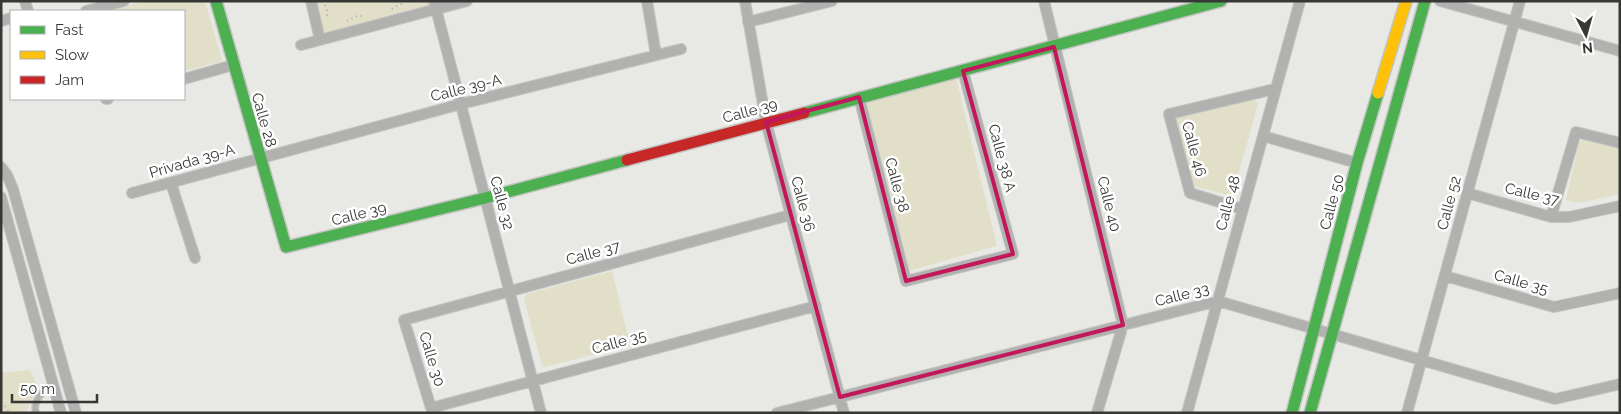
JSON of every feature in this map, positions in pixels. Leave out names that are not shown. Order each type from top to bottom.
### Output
[{"type":"street","points":[[90,10],[124,1]]},
{"type":"street","name":"Calle 28","points":[[216,1],[286,247]]},
{"type":"street","points":[[311,1],[320,40]]},
{"type":"street","points":[[301,45],[435,5],[467,1]]},
{"type":"street","points":[[647,1],[656,55]]},
{"type":"street","name":"Calle 36","points":[[745,1],[766,122],[844,413]]},
{"type":"street","points":[[748,22],[832,1]]},
{"type":"street","name":"Calle 40","points":[[1044,1],[1123,325]]},
{"type":"street","name":"Calle 39","points":[[286,247],[485,198],[1222,1]]},
{"type":"street","name":"Calle 48","points":[[1187,413],[1300,1]]},
{"type":"street","name":"Calle 50","points":[[1292,413],[1357,163],[1406,1]]},
{"type":"street","points":[[1310,413],[1425,1]]},
{"type":"street","points":[[1440,1],[1620,50]]},
{"type":"street","name":"Calle 52","points":[[1407,413],[1520,1]]},
{"type":"street","name":"Calle 32","points":[[435,5],[541,413]]},
{"type":"street","name":"Calle 39-A","points":[[260,158],[461,104],[681,49]]},
{"type":"street","points":[[185,79],[233,66]]},
{"type":"street","name":"Calle 38 A","points":[[906,281],[1013,254],[963,71]]},
{"type":"street","name":"Calle 46","points":[[1242,209],[1190,193],[1169,114],[1275,89]]},
{"type":"street","name":"Calle 38","points":[[858,97],[906,281]]},
{"type":"street","points":[[1551,216],[1576,132],[1620,143]]},
{"type":"street","points":[[1263,136],[1357,163]]},
{"type":"street","name":"Privada 39-A","points":[[132,193],[260,158]]},
{"type":"street","points":[[1,167],[7,174],[13,189],[76,413]]},
{"type":"street","points":[[171,183],[195,258]]},
{"type":"street","name":"Calle 37","points":[[1467,193],[1551,216],[1569,217],[1620,206]]},
{"type":"street","points":[[1,197],[61,413]]},
{"type":"street","name":"Calle 37","points":[[404,320],[790,215]]},
{"type":"street","name":"Calle 35","points":[[1444,276],[1554,307],[1620,293]]},
{"type":"street","name":"Calle 33","points":[[777,413],[1218,301],[1555,399],[1620,384]]},
{"type":"street","name":"Calle 35","points":[[431,408],[816,306]]},
{"type":"street","name":"Calle 30","points":[[404,320],[431,408]]},
{"type":"street","points":[[1097,413],[1123,325]]},
{"type":"lane","points":[[36,413],[34,407],[36,400],[53,383]]},
{"type":"path","points":[[322,1],[326,5],[327,14],[324,23]]},
{"type":"path","points":[[387,12],[400,4]]},
{"type":"path","points":[[340,24],[357,16],[365,16]]},
{"type":"path","points":[[1,403],[9,413]]},
{"type":"highlighted area","points":[[1054,47],[1123,325],[840,397],[766,122],[859,97],[906,281],[1013,254],[963,71]]},
{"type":"shaded area","points":[[144,1],[205,1],[222,61],[185,71],[185,10],[113,10]]},
{"type":"shaded area","points":[[315,1],[428,1],[429,7],[323,35]]},
{"type":"shaded area","points":[[956,78],[997,246],[908,271],[865,103]]},
{"type":"shaded area","points":[[1252,98],[1258,104],[1232,196],[1194,186],[1175,117]]},
{"type":"shaded area","points":[[1587,137],[1620,146],[1620,194],[1578,203],[1566,200],[1579,143]]},
{"type":"shaded area","points":[[612,271],[630,345],[545,367],[542,365],[524,299],[527,294]]},
{"type":"shaded area","points":[[30,370],[38,388],[26,413],[1,413],[1,373]]},
{"type":"traffic: fast","points":[[216,1],[286,247],[485,198],[627,160]]},
{"type":"traffic: fast","points":[[804,113],[1221,1]]},
{"type":"traffic: fast","points":[[1310,413],[1425,1]]},
{"type":"traffic: fast","points":[[1292,413],[1357,163],[1378,93]]},
{"type":"traffic: slow","points":[[1378,93],[1406,1]]},
{"type":"traffic: jam","points":[[627,160],[804,113]]}]
